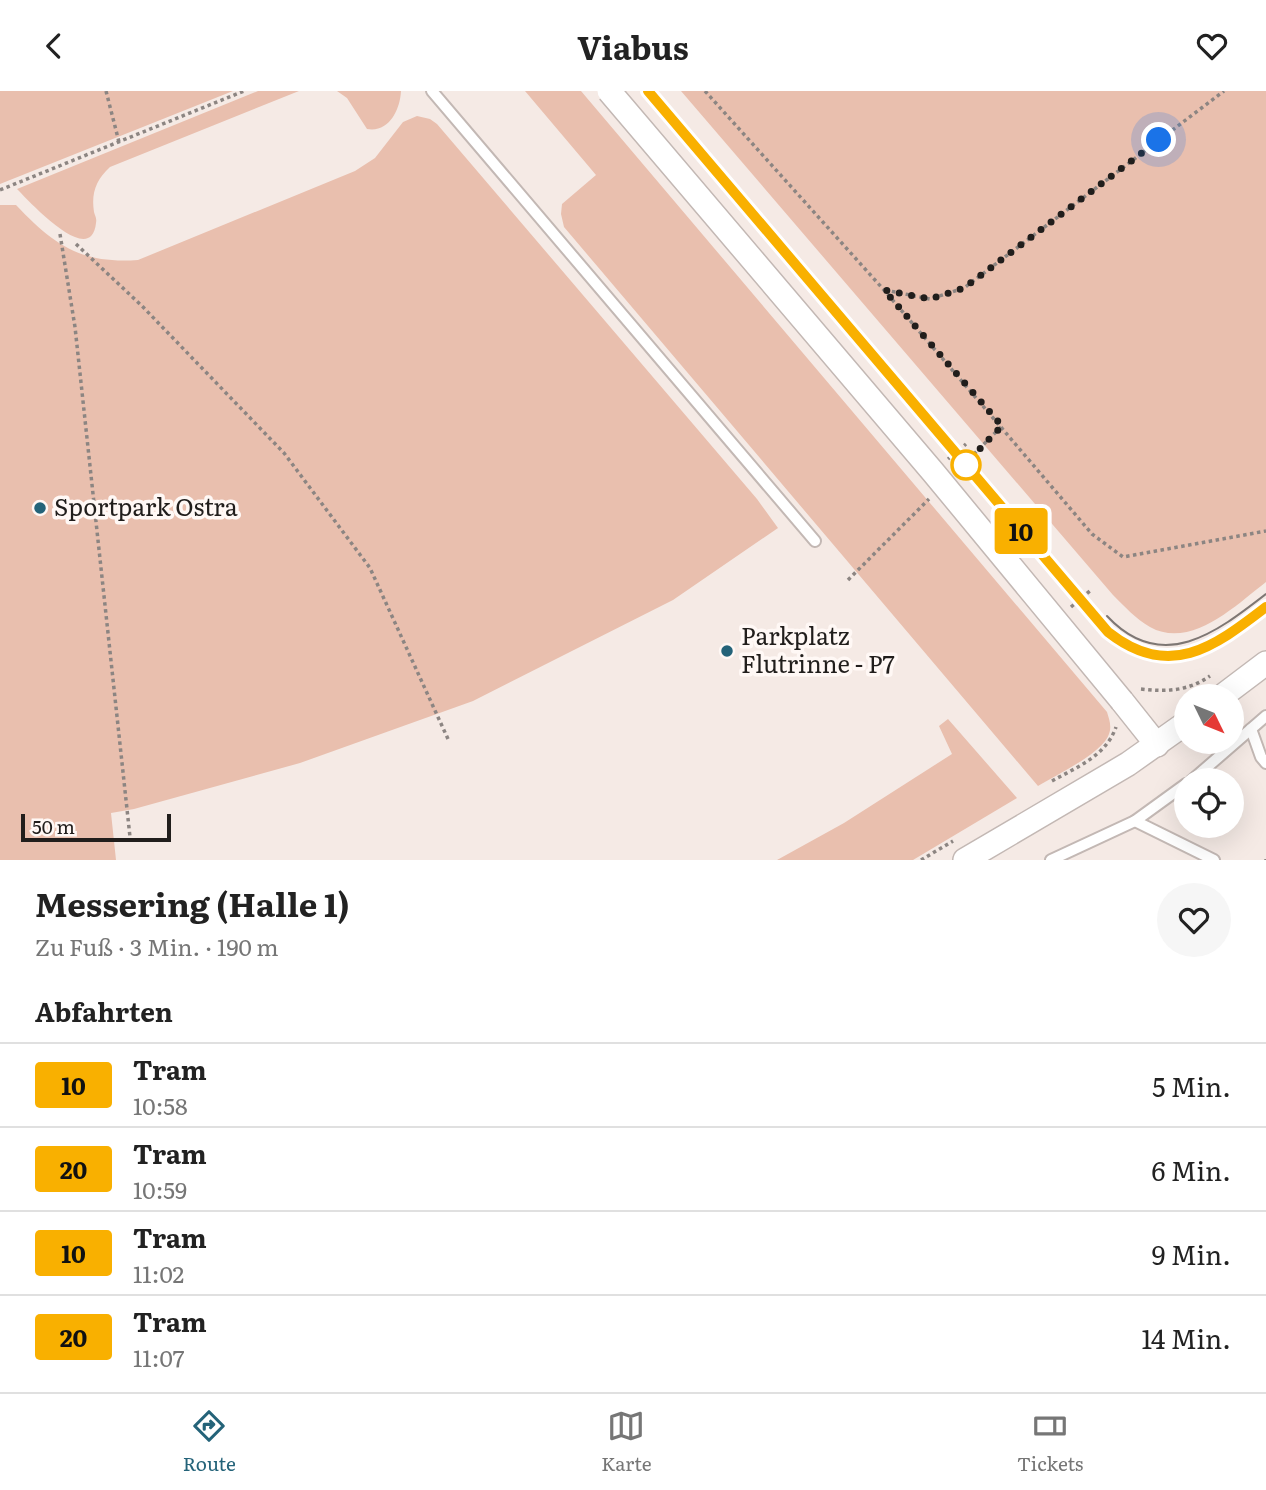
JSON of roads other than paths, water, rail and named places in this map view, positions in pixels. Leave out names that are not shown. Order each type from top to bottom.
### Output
[{"type":"street","points":[[610,91],[1056,619],[1130,695],[1157,745]]},
{"type":"street","points":[[1238,684],[1266,663]]},
{"type":"street","points":[[965,860],[1157,745],[1174,732]]},
{"type":"lane","points":[[432,91],[815,541]]},
{"type":"lane","points":[[1206,768],[1266,716]]},
{"type":"lane","points":[[1251,729],[1261,757],[1266,763]]},
{"type":"lane","points":[[1051,860],[1135,821],[1174,793]]},
{"type":"lane","points":[[1135,821],[1214,860]]},
{"type":"tram line","points":[[648,91],[1108,632],[1130,646],[1151,654],[1171,656],[1190,653],[1228,635],[1266,607]]},
{"type":"tram line","name":"10","points":[[648,91],[1108,632],[1125,645],[1145,653],[1182,655],[1208,648],[1266,607]]},
{"type":"tram line","points":[[1107,616],[1128,634],[1148,643],[1169,645],[1209,633],[1266,594]]},
{"type":"place","name":"Sportpark Ostra","points":[[40,508]]},
{"type":"place","name":"Parkplatz Flutrinne - P7","points":[[727,651]]}]
